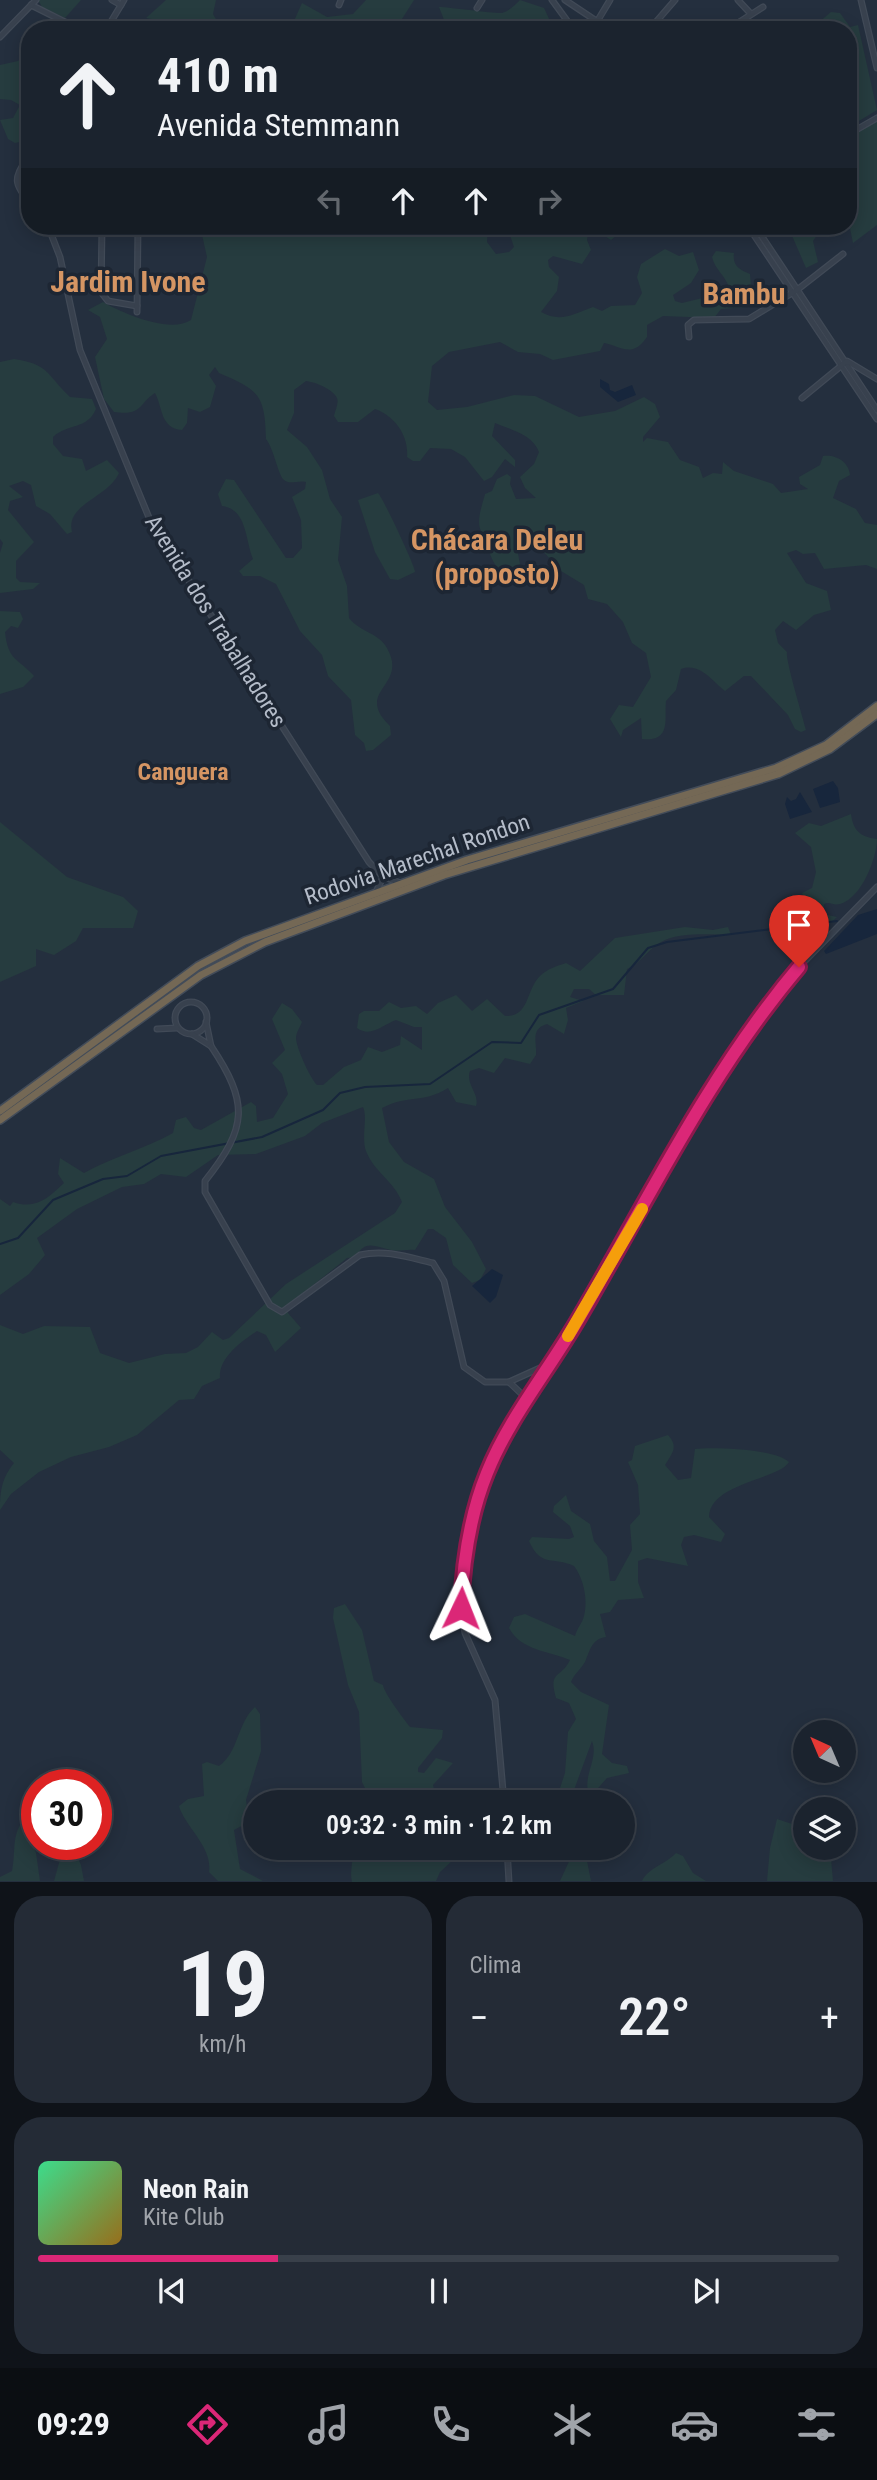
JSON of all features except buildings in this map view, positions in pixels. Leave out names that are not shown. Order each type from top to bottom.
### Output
[{"type":"highway","name":"Rodovia Marechal Rondon","points":[[0,1111],[198,966],[269,930],[479,856],[776,768],[826,745],[877,706]]},
{"type":"highway","name":"Rodovia Marechal Rondon","points":[[0,1120],[175,992],[254,947],[444,875],[778,774],[830,750],[877,714]]},
{"type":"street","points":[[0,37],[36,0]]},
{"type":"street","points":[[111,21],[123,2],[112,0]]},
{"type":"street","points":[[477,8],[482,0]]},
{"type":"street","points":[[553,0],[566,1],[597,21],[610,0]]},
{"type":"street","points":[[553,0],[568,21]]},
{"type":"street","points":[[657,21],[675,0]]},
{"type":"street","points":[[738,0],[751,14]]},
{"type":"street","points":[[861,0],[877,68]]},
{"type":"street","points":[[31,5],[63,21]]},
{"type":"street","points":[[740,21],[763,7]]},
{"type":"street","points":[[857,129],[877,118]]},
{"type":"street","points":[[21,167],[15,177],[15,183],[21,191]]},
{"type":"street","name":"Avenida dos Trabalhadores","points":[[51,235],[60,257],[80,351],[150,520],[369,862],[383,877]]},
{"type":"street","points":[[102,235],[101,292],[108,301],[137,309],[138,235]]},
{"type":"street","points":[[755,235],[877,410]]},
{"type":"street","points":[[760,235],[771,255]]},
{"type":"street","points":[[689,337],[688,325],[694,320],[749,320],[795,291],[843,254]]},
{"type":"street","points":[[843,363],[877,379]]},
{"type":"street","points":[[802,398],[843,363]]},
{"type":"street","points":[[843,363],[877,419]]},
{"type":"street","points":[[375,893],[383,877],[402,883]]},
{"type":"street","points":[[503,1790],[495,1700],[465,1633],[462,1617],[463,1578],[470,1530],[486,1475],[673,1152],[760,1016],[799,967],[877,887]]},
{"type":"street","points":[[178,1028],[175,1014],[187,1003],[202,1007],[211,1046],[238,1093],[239,1120],[230,1144],[205,1181],[205,1192],[275,1311],[282,1312],[360,1255],[375,1251],[394,1253],[433,1263],[444,1281],[464,1367],[485,1382],[509,1382],[552,1363]]},
{"type":"street","points":[[191,1034],[200,1031],[206,1022]]},
{"type":"street","points":[[157,1029],[178,1028],[211,1046]]},
{"type":"street","points":[[509,1382],[528,1400]]},
{"type":"street","points":[[508,1860],[509,1881]]},
{"type":"green space","points":[[38,0],[81,0],[65,18],[42,7]]},
{"type":"green space","points":[[166,0],[216,0],[213,14],[217,21],[162,21],[146,18]]},
{"type":"green space","points":[[366,0],[414,0],[401,21],[294,21],[302,3],[327,17],[353,14]]},
{"type":"green space","points":[[520,0],[544,8],[550,21],[444,21],[439,7],[502,13]]},
{"type":"green space","points":[[831,12],[840,13],[846,21],[820,21]]},
{"type":"green space","points":[[858,25],[877,110],[857,122]]},
{"type":"green space","points":[[21,58],[21,141],[15,143],[8,139],[0,120],[13,118],[20,105],[11,100],[0,99],[0,65]]},
{"type":"green space","points":[[877,121],[877,225],[853,243],[851,235],[857,235],[857,132]]},
{"type":"green space","points":[[202,235],[487,235],[487,242],[496,254],[509,252],[514,247],[510,235],[588,235],[591,250],[582,264],[553,256],[548,260],[549,267],[559,277],[557,291],[541,312],[561,317],[593,307],[602,311],[611,306],[635,305],[642,293],[637,277],[641,264],[665,249],[679,256],[693,252],[699,270],[691,283],[673,295],[675,301],[682,303],[723,293],[729,288],[712,257],[716,251],[734,253],[736,264],[750,274],[751,286],[758,295],[748,307],[721,309],[714,318],[663,316],[647,325],[647,337],[642,344],[631,349],[604,343],[600,351],[553,360],[540,354],[518,352],[500,342],[449,352],[432,366],[428,402],[437,410],[467,407],[514,395],[535,396],[579,417],[615,411],[644,397],[655,404],[660,417],[643,437],[643,442],[647,438],[668,442],[680,460],[699,467],[703,478],[713,473],[722,474],[723,462],[734,471],[773,484],[781,493],[808,489],[800,484],[799,477],[820,465],[823,456],[833,456],[841,460],[850,475],[839,481],[833,498],[856,509],[865,523],[877,525],[877,569],[866,565],[824,569],[815,553],[803,554],[796,550],[787,553],[806,583],[827,591],[831,610],[814,615],[796,630],[783,621],[775,630],[778,643],[787,652],[806,730],[801,732],[795,729],[788,715],[751,676],[744,676],[725,691],[700,670],[688,668],[681,669],[676,690],[666,701],[662,733],[652,739],[642,739],[641,718],[623,730],[621,737],[610,719],[619,705],[633,707],[651,677],[646,653],[632,643],[623,622],[607,604],[588,599],[584,585],[561,571],[541,549],[528,541],[521,544],[518,554],[522,574],[519,578],[501,571],[491,557],[480,528],[485,494],[492,491],[497,479],[507,474],[511,477],[510,484],[516,499],[536,498],[525,488],[520,477],[534,464],[539,452],[536,446],[520,433],[495,423],[492,436],[515,460],[515,467],[505,459],[492,477],[484,481],[465,457],[451,449],[430,448],[420,461],[413,461],[407,457],[403,434],[389,416],[375,409],[358,422],[338,422],[334,416],[338,402],[335,395],[306,381],[294,390],[294,413],[287,430],[307,447],[322,470],[330,499],[342,517],[338,560],[347,586],[349,618],[384,643],[392,661],[392,672],[377,704],[380,714],[390,726],[391,735],[373,750],[366,751],[364,743],[355,735],[351,700],[328,676],[322,655],[300,631],[276,584],[260,576],[243,576],[239,571],[253,559],[241,519],[230,508],[222,506],[218,494],[226,479],[234,480],[286,558],[293,558],[302,548],[301,520],[292,497],[305,489],[306,482],[289,482],[282,477],[266,439],[264,413],[257,396],[243,384],[219,373],[215,367],[209,375],[216,386],[210,407],[200,412],[188,408],[187,423],[182,430],[166,421],[155,393],[135,411],[123,413],[114,412],[104,399],[95,357],[107,339],[100,317],[88,310],[103,302],[134,316],[159,323],[182,324],[191,320],[207,257]]},
{"type":"green space","points":[[603,235],[617,235],[611,240]]},
{"type":"green space","points":[[792,235],[817,235],[813,241],[818,262],[806,268]]},
{"type":"green space","points":[[14,359],[41,367],[70,397],[92,399],[96,409],[92,416],[53,437],[53,444],[63,456],[82,459],[86,471],[107,460],[119,473],[114,482],[75,514],[72,532],[67,534],[50,514],[36,506],[31,485],[23,481],[9,486],[23,497],[10,501],[8,510],[34,542],[16,561],[16,578],[20,582],[40,583],[33,589],[0,593],[0,553],[3,543],[0,539],[0,362]]},
{"type":"green space","points":[[378,493],[415,572],[398,580],[390,579],[375,552],[358,500]]},
{"type":"green space","points":[[0,611],[20,612],[23,619],[18,628],[11,626],[5,632],[6,641],[11,654],[34,676],[23,687],[0,694]]},
{"type":"green space","points":[[851,814],[858,832],[877,839],[867,876],[848,900],[838,904],[824,904],[823,914],[837,917],[827,926],[817,921],[793,918],[788,922],[784,911],[786,907],[806,905],[802,893],[812,888],[816,872],[811,847],[795,833],[809,823],[821,826]]},
{"type":"green space","points":[[0,822],[67,877],[123,897],[138,911],[133,928],[83,928],[76,941],[54,955],[36,949],[36,966],[0,982]]},
{"type":"green space","points":[[685,927],[713,930],[728,927],[731,935],[685,935],[661,942],[627,969],[624,995],[596,995],[589,989],[574,989],[570,997],[583,1001],[566,1008],[568,1020],[564,1034],[547,1024],[538,1029],[535,1036],[536,1055],[530,1064],[505,1058],[494,1073],[479,1068],[470,1071],[469,1080],[476,1097],[476,1106],[456,1102],[448,1088],[431,1096],[400,1101],[382,1108],[389,1142],[404,1162],[434,1179],[445,1207],[472,1242],[486,1269],[480,1280],[472,1283],[453,1265],[446,1238],[433,1229],[428,1229],[415,1250],[394,1251],[367,1246],[359,1251],[356,1257],[347,1258],[287,1306],[288,1313],[301,1328],[275,1352],[266,1335],[257,1331],[226,1358],[220,1378],[202,1386],[194,1399],[179,1400],[137,1435],[109,1447],[71,1457],[39,1472],[11,1494],[0,1510],[2,1485],[14,1463],[0,1450],[0,1325],[23,1334],[44,1326],[90,1327],[100,1353],[129,1363],[165,1354],[186,1353],[198,1347],[212,1332],[223,1340],[229,1338],[286,1284],[395,1213],[402,1202],[366,1151],[363,1107],[322,1123],[305,1136],[256,1154],[218,1155],[186,1177],[161,1174],[144,1184],[122,1187],[77,1209],[37,1238],[45,1255],[29,1274],[0,1295],[0,1199],[10,1206],[13,1202],[28,1205],[41,1201],[64,1183],[58,1174],[60,1158],[84,1173],[173,1133],[176,1120],[186,1117],[194,1128],[201,1130],[251,1102],[256,1106],[257,1122],[273,1118],[288,1094],[282,1074],[272,1063],[285,1050],[272,1019],[282,1003],[292,1009],[302,1022],[296,1036],[298,1048],[314,1081],[317,1085],[323,1085],[344,1067],[361,1060],[368,1047],[382,1052],[400,1045],[401,1036],[422,1050],[422,1027],[396,1020],[376,1030],[362,1031],[357,1028],[359,1014],[364,1011],[379,1011],[389,1002],[401,1008],[416,1006],[427,1014],[438,1003],[456,995],[472,1011],[487,999],[505,1016],[513,1015],[523,1008],[535,982],[549,970],[566,963],[580,971],[615,938]]},
{"type":"green space","points":[[668,1435],[674,1447],[665,1465],[678,1480],[691,1478],[695,1449],[759,1452],[772,1454],[789,1462],[772,1473],[732,1489],[712,1506],[709,1517],[725,1534],[721,1542],[694,1535],[684,1537],[681,1545],[688,1566],[647,1558],[638,1561],[638,1582],[644,1598],[618,1600],[610,1612],[600,1614],[606,1637],[594,1643],[571,1682],[581,1692],[609,1705],[602,1754],[612,1763],[627,1766],[629,1773],[607,1778],[596,1790],[588,1790],[587,1781],[594,1754],[592,1741],[574,1790],[559,1790],[565,1773],[568,1732],[576,1719],[569,1703],[556,1698],[554,1683],[570,1660],[528,1646],[514,1636],[509,1628],[514,1617],[525,1614],[575,1636],[584,1616],[583,1583],[574,1566],[543,1558],[529,1541],[532,1537],[574,1537],[570,1526],[553,1512],[554,1506],[566,1495],[571,1511],[590,1524],[594,1541],[607,1557],[610,1581],[615,1581],[632,1550],[630,1525],[640,1514],[638,1485],[628,1462],[632,1460],[635,1446]]},
{"type":"green space","points":[[345,1604],[362,1630],[374,1681],[383,1685],[410,1727],[443,1730],[442,1738],[418,1768],[418,1772],[424,1773],[436,1758],[453,1763],[433,1785],[434,1790],[366,1790],[362,1782],[359,1712],[348,1685],[333,1618],[334,1608]]},
{"type":"green space","points":[[255,1707],[260,1714],[261,1751],[249,1790],[243,1790],[243,1825],[234,1830],[240,1869],[263,1881],[218,1881],[209,1872],[207,1854],[179,1806],[188,1799],[204,1796],[202,1764],[207,1762],[219,1766],[226,1760]]},
{"type":"green space","points":[[777,1819],[793,1824],[793,1860],[831,1860],[833,1881],[767,1881],[770,1848]]},
{"type":"green space","points":[[20,1825],[21,1860],[37,1860],[40,1881],[0,1881],[0,1877],[12,1871]]},
{"type":"green space","points":[[676,1853],[683,1856],[693,1873],[706,1881],[642,1881],[648,1873]]},
{"type":"green space","points":[[60,1860],[79,1860],[84,1881],[54,1881]]},
{"type":"green space","points":[[352,1860],[453,1860],[440,1872],[436,1881],[352,1882]]},
{"type":"green space","points":[[570,1860],[587,1860],[591,1881],[560,1881]]},
{"type":"water","points":[[600,379],[609,384],[610,390],[615,392],[632,385],[636,395],[618,402],[600,387]]},
{"type":"water","points":[[833,781],[838,788],[840,802],[820,808],[813,789]]},
{"type":"water","points":[[800,792],[812,812],[790,819],[785,804],[787,797],[791,801],[796,799]]},
{"type":"water","points":[[877,909],[877,934],[826,954],[824,951],[858,915]]},
{"type":"water","points":[[492,1269],[503,1275],[496,1297],[490,1303],[472,1286]]},
{"type":"waterway","points":[[0,1244],[18,1238],[53,1200],[103,1179],[127,1176],[161,1156],[262,1137],[323,1110],[340,1093],[365,1087],[430,1084],[492,1042],[521,1043],[539,1015],[613,989],[648,948],[667,942],[837,921]]},
{"type":"slow traffic","points":[[568,1336],[642,1209]]},
{"type":"district","name":"Jardim Ivone","points":[[128,282]]},
{"type":"district","name":"Bambu","points":[[744,294]]},
{"type":"district","name":"Chácara Deleu (proposto)","points":[[497,557]]},
{"type":"district","name":"Canguera","points":[[183,772]]},
{"type":"route","points":[[461,1608],[464,1555],[492,1461],[513,1422],[575,1324],[673,1152],[760,1016],[799,967]]}]
